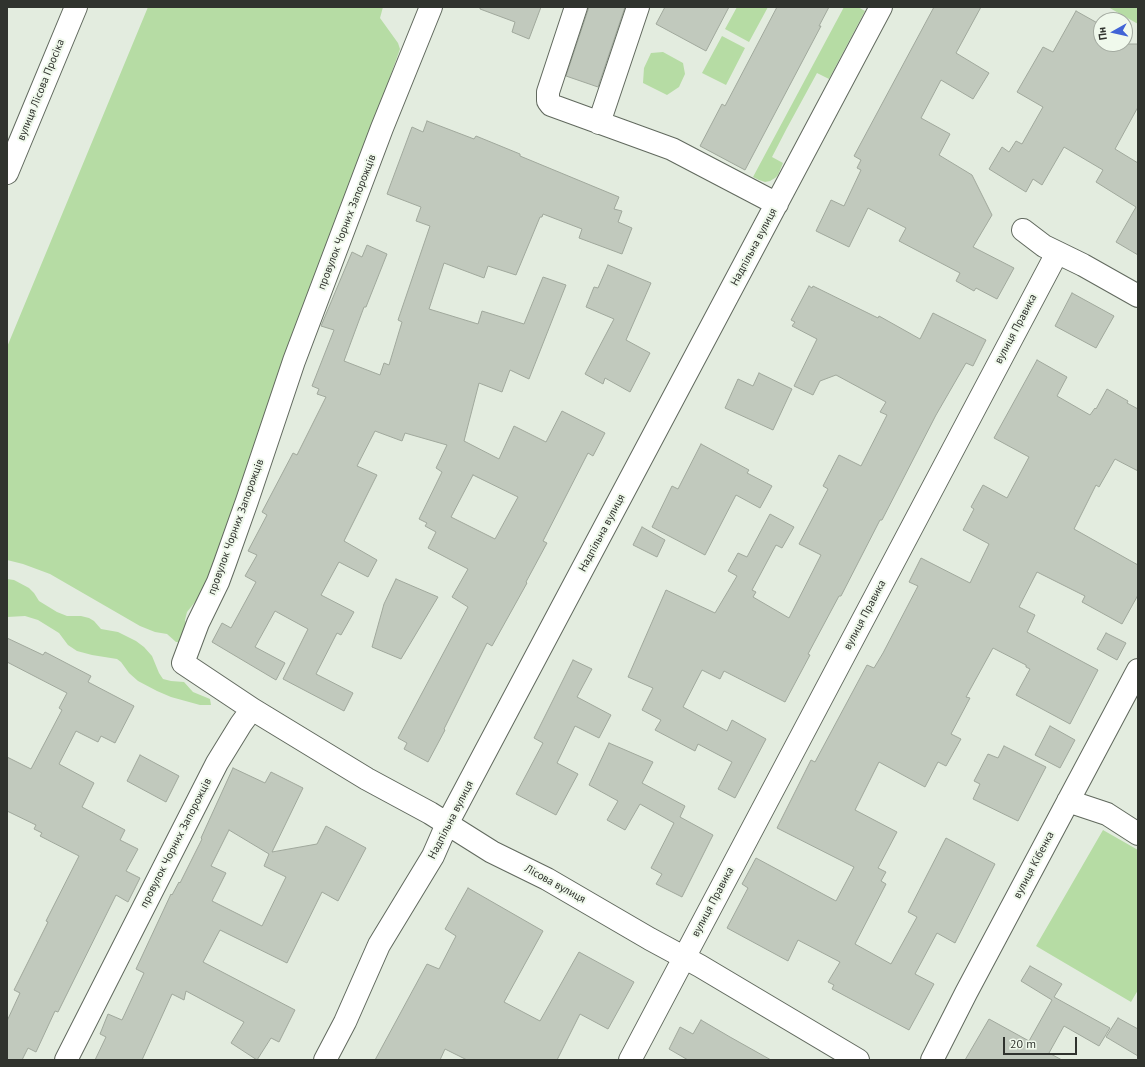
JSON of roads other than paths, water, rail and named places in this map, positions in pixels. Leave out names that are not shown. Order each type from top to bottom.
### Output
[{"type":"street","name":"вулиця Лісова Просіка","points":[[7,173],[76,7]]},
{"type":"street","name":"провулок Чорних Запорожців","points":[[66,1060],[217,764],[241,724],[252,709],[182,663],[198,622],[216,586],[225,563],[294,361],[382,128],[431,7]]},
{"type":"street","points":[[576,7],[548,92],[548,102],[551,105],[555,108],[672,149],[777,204]]},
{"type":"street","points":[[599,123],[638,7]]},
{"type":"street","name":"Надпільна вулиця","points":[[325,1060],[345,1022],[379,945],[433,856],[447,824],[881,7]]},
{"type":"street","points":[[1023,230],[1035,241],[1083,265],[1138,296]]},
{"type":"street","name":"вулиця Правика","points":[[630,1060],[1057,252]]},
{"type":"street","name":"вулиця Кібенка","points":[[932,1060],[966,993],[1138,670]]},
{"type":"street","name":"Лісова вулиця","points":[[252,709],[367,779],[422,808],[492,852],[547,879],[858,1060]]},
{"type":"street","points":[[1068,802],[1107,814],[1136,829]]}]
